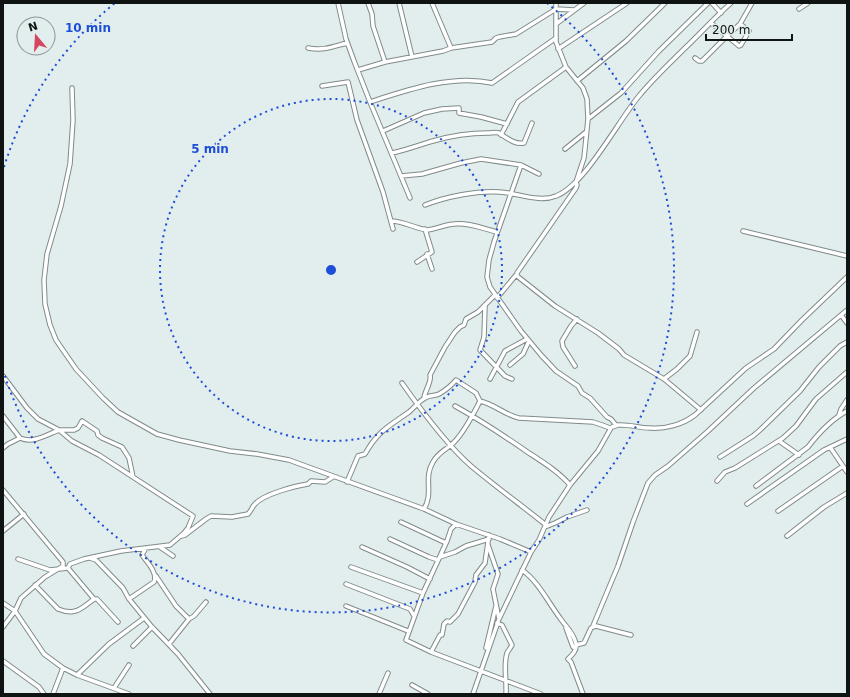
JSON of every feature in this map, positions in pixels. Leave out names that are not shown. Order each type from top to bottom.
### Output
[{"type":"street","points":[[338,3],[347,43],[410,198]]},
{"type":"street","points":[[368,3],[372,14],[373,26],[385,62]]},
{"type":"street","points":[[399,3],[412,57]]},
{"type":"street","points":[[432,3],[451,48]]},
{"type":"street","points":[[424,398],[425,391],[431,378],[430,375],[445,347],[458,329],[464,326],[466,319],[478,312],[516,275],[576,188],[576,182],[584,158],[588,119],[587,99],[582,88],[566,67],[558,49],[556,38],[556,3]]},
{"type":"street","points":[[556,24],[584,3]]},
{"type":"street","points":[[558,49],[627,3]]},
{"type":"street","points":[[577,81],[626,41],[665,3]]},
{"type":"street","points":[[588,119],[621,93],[659,51],[708,3]]},
{"type":"street","points":[[712,3],[721,13]]},
{"type":"street","points":[[425,205],[436,200],[497,191],[511,192],[543,199],[561,194],[576,182],[638,97],[731,3]]},
{"type":"street","points":[[695,58],[702,61],[740,24],[752,3]]},
{"type":"street","points":[[799,9],[808,3]]},
{"type":"street","points":[[358,70],[385,62],[443,51],[451,48],[492,42],[496,38],[516,34],[556,9],[574,10]]},
{"type":"street","points":[[711,23],[739,46],[741,46],[749,31],[740,24]]},
{"type":"street","points":[[370,102],[432,84],[467,80],[492,83],[556,38]]},
{"type":"street","points":[[308,48],[319,50],[347,43]]},
{"type":"street","points":[[501,135],[513,109],[518,102],[566,67]]},
{"type":"street","points":[[322,86],[348,82],[357,120],[383,192],[393,229]]},
{"type":"street","points":[[72,88],[73,120],[70,164],[62,206],[47,254],[44,280],[45,304],[50,325],[56,340],[89,383],[118,412],[157,434],[230,451],[289,460],[424,509],[456,524],[531,552]]},
{"type":"street","points":[[383,131],[424,113],[442,109],[459,108],[459,113],[507,124]]},
{"type":"street","points":[[392,153],[455,136],[482,133],[498,132],[507,139],[522,144],[524,143],[532,123]]},
{"type":"street","points":[[565,149],[586,132]]},
{"type":"street","points":[[401,176],[422,174],[481,159],[520,166],[539,174]]},
{"type":"street","points":[[520,166],[489,260],[487,272],[490,287],[528,340],[556,371],[578,386],[582,393],[590,398],[616,425]]},
{"type":"street","points":[[391,221],[400,221],[411,226],[428,230],[457,223],[497,232]]},
{"type":"street","points":[[417,262],[427,254],[431,253],[432,250],[425,229]]},
{"type":"street","points":[[743,231],[846,255]]},
{"type":"street","points":[[427,254],[432,269]]},
{"type":"street","points":[[516,275],[555,306],[577,319],[614,345],[624,355],[664,379],[701,410]]},
{"type":"street","points":[[473,694],[497,624],[524,564],[539,540],[554,507],[598,451],[610,428],[616,425],[665,428],[690,419],[746,368],[774,349],[847,277]]},
{"type":"street","points":[[485,305],[484,338],[480,350],[508,378],[512,379]]},
{"type":"street","points":[[576,647],[584,643],[590,628],[593,626],[618,566],[648,483],[655,475],[668,466],[707,432],[754,388],[847,310]]},
{"type":"street","points":[[841,315],[847,324]]},
{"type":"street","points":[[575,366],[563,346],[562,341],[577,319]]},
{"type":"street","points":[[664,379],[690,356],[697,332]]},
{"type":"street","points":[[510,366],[523,354],[528,340]]},
{"type":"street","points":[[490,379],[505,351],[528,340]]},
{"type":"street","points":[[720,457],[760,430],[800,391],[831,355],[840,346],[847,342]]},
{"type":"street","points":[[717,481],[725,472],[735,468],[779,441],[796,426],[816,399],[847,372]]},
{"type":"street","points":[[3,376],[27,408],[38,419],[58,430],[72,441],[99,455],[192,515],[193,518],[188,528],[170,545],[121,551],[75,561],[70,564],[68,568],[55,570],[50,570],[18,559]]},
{"type":"street","points":[[347,482],[358,456],[365,454],[372,442],[382,430],[424,398],[439,394],[450,387],[456,380],[476,393],[480,401],[519,418],[593,422],[610,428]]},
{"type":"street","points":[[402,383],[470,465],[545,526]]},
{"type":"street","points":[[839,415],[847,400]]},
{"type":"street","points":[[424,509],[430,496],[428,479],[432,463],[439,453],[452,445],[472,416],[480,401]]},
{"type":"street","points":[[455,406],[545,464],[558,473],[570,485]]},
{"type":"street","points":[[756,486],[808,447],[814,439],[839,415],[847,411]]},
{"type":"street","points":[[3,416],[20,438],[30,441],[44,437],[58,430],[74,430],[78,428],[81,421],[83,421],[97,430],[98,435],[102,438],[122,447],[129,458],[133,477]]},
{"type":"street","points":[[3,448],[20,438]]},
{"type":"street","points":[[748,504],[824,450],[847,439]]},
{"type":"street","points":[[779,441],[799,454]]},
{"type":"street","points":[[830,447],[847,472]]},
{"type":"street","points":[[778,511],[843,466]]},
{"type":"street","points":[[181,536],[185,536],[197,525],[211,516],[232,517],[248,514],[258,501],[273,493],[308,484],[311,481],[325,482],[333,477]]},
{"type":"street","points":[[3,490],[64,562],[63,566],[35,585],[21,598],[15,612],[4,625]]},
{"type":"street","points":[[787,536],[824,507],[847,493]]},
{"type":"street","points":[[545,526],[587,510]]},
{"type":"street","points":[[3,531],[24,514]]},
{"type":"street","points":[[401,522],[446,543]]},
{"type":"street","points":[[456,524],[451,529],[423,593],[405,639],[406,642],[541,694]]},
{"type":"street","points":[[431,652],[440,635],[442,635],[444,624],[447,620],[450,622],[458,614],[475,582],[476,574],[486,561],[490,536]]},
{"type":"street","points":[[390,539],[429,557],[439,558],[466,546],[488,542]]},
{"type":"street","points":[[488,542],[498,574],[493,589],[499,619]]},
{"type":"street","points":[[160,547],[173,556]]},
{"type":"street","points":[[362,547],[430,579]]},
{"type":"street","points":[[146,548],[142,555],[176,606],[189,619]]},
{"type":"street","points":[[90,558],[96,560],[123,588],[129,599],[144,618],[169,644],[210,694]]},
{"type":"street","points":[[524,564],[526,573]]},
{"type":"street","points":[[352,567],[423,593]]},
{"type":"street","points":[[68,568],[94,599],[97,599],[118,622]]},
{"type":"street","points":[[522,570],[542,591],[572,634],[576,647],[575,652],[568,659],[571,662],[583,694]]},
{"type":"street","points":[[129,599],[154,582],[156,576]]},
{"type":"street","points":[[346,584],[410,609],[414,616]]},
{"type":"street","points":[[35,585],[58,609],[62,611],[76,612],[94,599]]},
{"type":"street","points":[[169,644],[189,619],[194,616],[206,602]]},
{"type":"street","points":[[3,603],[15,612],[40,650],[63,668],[77,675],[129,694]]},
{"type":"street","points":[[346,606],[408,631]]},
{"type":"street","points":[[487,652],[488,639],[496,606]]},
{"type":"street","points":[[77,675],[109,644],[144,618]]},
{"type":"street","points":[[497,624],[502,625],[512,645],[507,653],[505,671],[506,694]]},
{"type":"street","points":[[593,626],[599,626],[631,635]]},
{"type":"street","points":[[133,646],[152,627]]},
{"type":"street","points":[[426,650],[436,642]]},
{"type":"street","points":[[3,661],[39,687],[44,694]]},
{"type":"street","points":[[114,688],[129,665]]},
{"type":"street","points":[[53,694],[63,668]]},
{"type":"street","points":[[379,694],[388,673]]},
{"type":"street","points":[[412,685],[428,694]]}]
